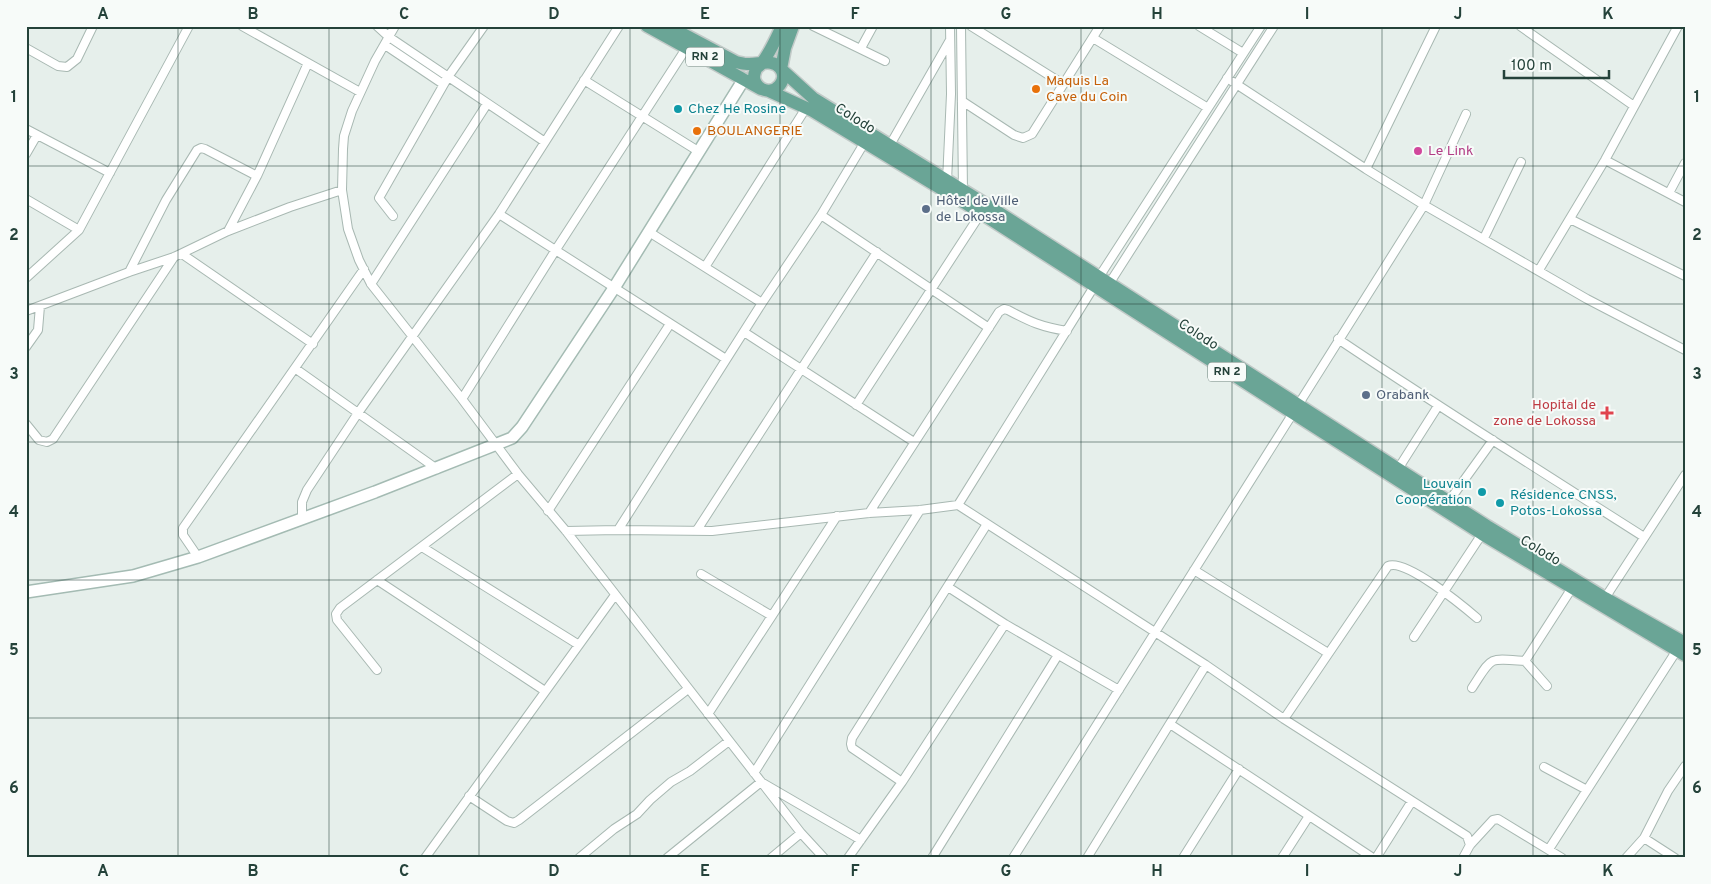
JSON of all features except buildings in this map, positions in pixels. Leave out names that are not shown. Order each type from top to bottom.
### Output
[{"type":"main road","name":"RN 2","points":[[647,26],[765,90]]},
{"type":"main road","name":"RN 2","points":[[668,26],[736,62],[761,64]]},
{"type":"main road","points":[[782,26],[761,64],[756,69],[754,77],[756,84],[765,90],[776,89],[782,84],[783,76],[781,69],[785,48],[793,26]]},
{"type":"main road","points":[[761,64],[769,62],[776,64],[781,69]]},
{"type":"main road","name":"Colodo","points":[[781,69],[812,98],[867,138],[1101,282],[1482,534],[1572,588],[1682,649]]},
{"type":"main road","points":[[26,592],[133,576],[198,558],[436,469],[512,438],[517,434],[614,288],[744,79]]},
{"type":"main road","name":"Colodo","points":[[765,90],[867,138],[890,145],[963,191],[984,209]]},
{"type":"main road","name":"Colodo","points":[[1294,409],[1398,469],[1605,598],[1682,649]]},
{"type":"street","points":[[26,48],[58,66],[67,67],[77,59],[93,26]]},
{"type":"street","points":[[26,278],[79,230],[189,26]]},
{"type":"street","points":[[242,26],[360,92]]},
{"type":"street","points":[[377,26],[387,41],[448,77],[545,142]]},
{"type":"street","points":[[395,26],[360,92],[344,136],[342,190],[348,230],[371,284],[462,399],[518,474],[566,531],[729,742],[801,833],[824,858]]},
{"type":"street","points":[[393,216],[379,198],[448,77],[484,26]]},
{"type":"street","points":[[302,518],[303,496],[358,413],[499,214],[619,26]]},
{"type":"street","points":[[813,26],[885,61]]},
{"type":"street","points":[[861,48],[873,26]]},
{"type":"street","points":[[947,181],[951,94],[950,26]]},
{"type":"street","points":[[962,26],[963,191]]},
{"type":"street","points":[[971,26],[1063,84]]},
{"type":"street","points":[[962,101],[1014,135],[1023,138],[1032,134],[1100,26]]},
{"type":"street","points":[[1199,26],[1243,53]]},
{"type":"street","points":[[1101,282],[1261,26]]},
{"type":"street","points":[[958,505],[1067,331],[1237,84],[1274,26]]},
{"type":"street","points":[[1366,169],[1436,26]]},
{"type":"street","points":[[1520,26],[1634,106]]},
{"type":"street","points":[[1539,270],[1605,160],[1678,26]]},
{"type":"street","points":[[1093,38],[1208,108]]},
{"type":"street","points":[[890,145],[950,40]]},
{"type":"street","points":[[462,399],[641,116],[687,47]]},
{"type":"street","points":[[228,231],[256,176],[308,62]]},
{"type":"street","points":[[1227,78],[1424,206],[1484,238],[1587,298],[1685,350]]},
{"type":"street","points":[[584,80],[698,151]]},
{"type":"street","points":[[371,284],[487,104]]},
{"type":"street","points":[[705,266],[806,108]]},
{"type":"street","points":[[1013,858],[1294,409],[1424,206],[1466,114]]},
{"type":"street","points":[[26,129],[110,174]]},
{"type":"street","points":[[26,154],[37,135]]},
{"type":"street","points":[[618,530],[762,303],[821,215],[867,138]]},
{"type":"street","points":[[129,272],[166,200],[197,150],[205,149],[256,176]]},
{"type":"street","points":[[1605,160],[1685,202]]},
{"type":"street","points":[[1484,238],[1521,162]]},
{"type":"street","points":[[1669,193],[1685,163]]},
{"type":"street","points":[[26,311],[182,254],[228,231],[290,207],[342,190]]},
{"type":"street","points":[[26,200],[79,230]]},
{"type":"street","points":[[856,405],[984,209]]},
{"type":"street","points":[[499,214],[726,359]]},
{"type":"street","points":[[821,215],[989,328]]},
{"type":"street","points":[[1570,219],[1685,276]]},
{"type":"street","points":[[649,232],[762,303]]},
{"type":"street","points":[[697,530],[877,252]]},
{"type":"street","points":[[182,254],[312,344]]},
{"type":"street","points":[[26,424],[39,440],[47,442],[52,438],[174,257]]},
{"type":"street","points":[[198,558],[183,536],[183,528],[296,369],[364,269]]},
{"type":"street","points":[[26,347],[38,330],[40,306]]},
{"type":"street","points":[[869,513],[989,328],[1004,309],[1042,327],[1067,331]]},
{"type":"street","points":[[548,510],[670,324]]},
{"type":"street","points":[[744,332],[914,442]]},
{"type":"street","points":[[1338,340],[1644,537]]},
{"type":"street","points":[[296,369],[436,469]]},
{"type":"street","points":[[1398,469],[1438,406]]},
{"type":"street","points":[[1449,501],[1493,440]]},
{"type":"street","points":[[376,670],[337,620],[336,614],[340,608],[518,474]]},
{"type":"street","points":[[1605,598],[1685,475]]},
{"type":"street","points":[[566,531],[712,531],[837,516],[920,510],[958,505],[1206,665],[1284,719],[1467,836],[1470,845]]},
{"type":"street","points":[[754,773],[920,510]]},
{"type":"street","points":[[708,714],[837,516]]},
{"type":"street","points":[[902,782],[852,748],[852,738],[987,524]]},
{"type":"street","points":[[1414,637],[1482,534]]},
{"type":"street","points":[[422,547],[579,645]]},
{"type":"street","points":[[1284,719],[1388,566],[1393,564],[1401,566],[1444,591],[1477,618]]},
{"type":"street","points":[[1194,570],[1328,653]]},
{"type":"street","points":[[701,574],[772,616]]},
{"type":"street","points":[[377,580],[546,691]]},
{"type":"street","points":[[948,587],[1005,624],[1119,690]]},
{"type":"street","points":[[1525,661],[1572,588]]},
{"type":"street","points":[[424,858],[615,595]]},
{"type":"street","points":[[848,858],[902,782],[1005,624]]},
{"type":"street","points":[[1548,849],[1682,649]]},
{"type":"street","points":[[932,858],[1058,655]]},
{"type":"street","points":[[1472,688],[1488,663],[1495,658],[1525,661],[1547,686]]},
{"type":"street","points":[[1087,858],[1206,665]]},
{"type":"street","points":[[469,796],[514,823],[688,689]]},
{"type":"street","points":[[1170,724],[1375,858],[1412,801]]},
{"type":"street","points":[[579,858],[614,828],[637,814],[671,782],[690,771],[729,742]]},
{"type":"street","points":[[1626,858],[1644,838],[1668,791],[1685,766]]},
{"type":"street","points":[[1544,767],[1587,790]]},
{"type":"street","points":[[1183,858],[1239,770]]},
{"type":"street","points":[[761,782],[861,840]]},
{"type":"street","points":[[667,858],[761,782]]},
{"type":"street","points":[[1282,858],[1309,816]]},
{"type":"street","points":[[1464,858],[1470,845],[1493,820],[1498,819],[1562,858]]},
{"type":"street","points":[[772,858],[801,833]]},
{"type":"street","points":[[1644,838],[1675,858]]},
{"type":"place","name":"Maquis La Cave du Coin","points":[[1036,89]]},
{"type":"place","name":"Chez He Rosine","points":[[678,109]]},
{"type":"place","name":"BOULANGERIE","points":[[697,131]]},
{"type":"place","name":"Le Link","points":[[1418,151]]},
{"type":"place","name":"Hôtel de Ville de Lokossa","points":[[926,209]]},
{"type":"place","name":"Orabank","points":[[1366,395]]},
{"type":"place","name":"Hopital de zone de Lokossa","points":[[1607,413]]},
{"type":"place","name":"Louvain Coopération","points":[[1482,492]]},
{"type":"place","name":"Résidence CNSS, Potos-Lokossa","points":[[1500,503]]}]
